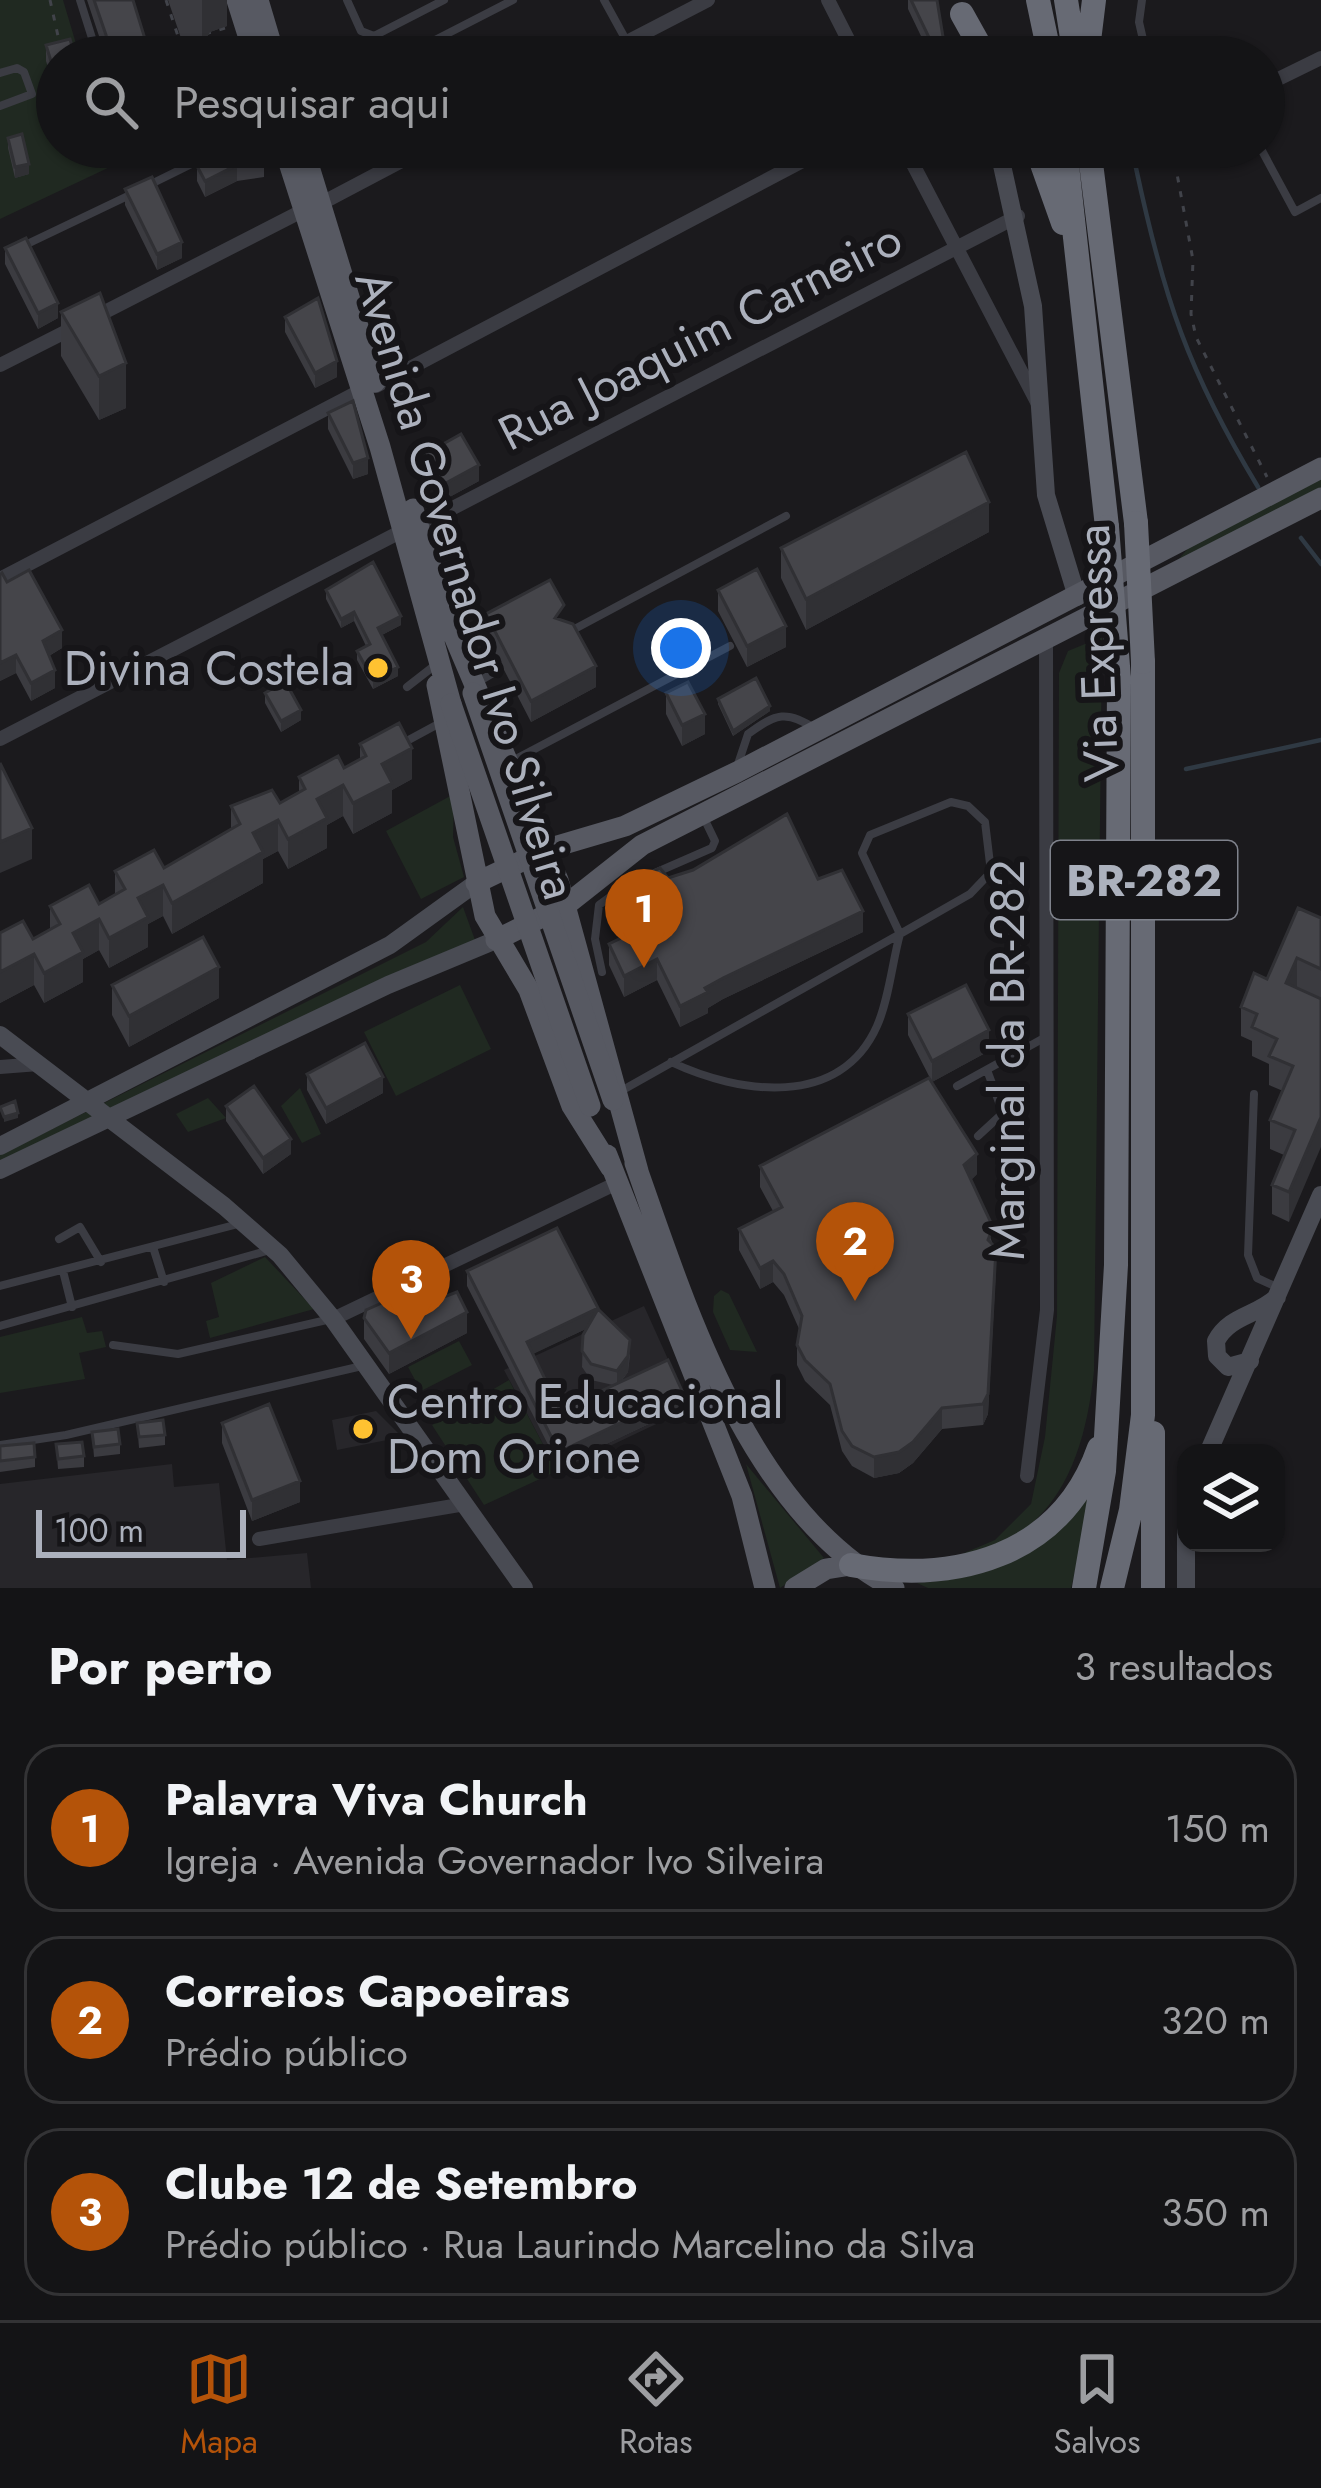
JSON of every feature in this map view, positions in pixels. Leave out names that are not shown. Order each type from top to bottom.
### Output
[{"type":"highway","points":[[1038,0],[1046,36]]},
{"type":"highway","points":[[1066,0],[1072,36]]},
{"type":"highway","points":[[1090,36],[1094,0]]},
{"type":"highway","points":[[960,7],[975,36]]},
{"type":"highway","points":[[1043,168],[1081,277]]},
{"type":"highway","name":"Via Expressa","points":[[1068,168],[1119,679],[1115,1264],[1099,1525],[1084,1588]]},
{"type":"highway","name":"Via Expressa","points":[[1092,168],[1136,523],[1143,662],[1142,1415],[1132,1510],[1112,1588]]},
{"type":"highway","points":[[1143,1305],[1153,1388],[1153,1588]]},
{"type":"highway","points":[[851,1565],[915,1572],[958,1568],[1026,1545],[1076,1492],[1106,1428]]},
{"type":"main road","points":[[258,0],[269,36]]},
{"type":"main road","points":[[231,7],[245,36]]},
{"type":"main road","points":[[960,7],[968,36]]},
{"type":"main road","name":"Avenida Governador Ivo Silveira","points":[[294,168],[312,207],[411,528],[475,688],[668,1258],[741,1419],[779,1486],[851,1565],[894,1588]]},
{"type":"main road","name":"Avenida Governador Ivo Silveira","points":[[306,168],[312,207]]},
{"type":"main road","points":[[1004,168],[1018,216],[1037,338],[1037,402],[1046,495],[1077,597]]},
{"type":"main road","points":[[0,1146],[391,945],[476,883],[547,849],[625,826],[737,772],[1321,468]]},
{"type":"main road","points":[[0,1170],[566,905],[625,854],[1046,643],[1321,498]]},
{"type":"main road","name":"Avenida Governador Ivo Silveira","points":[[411,528],[446,713],[614,1176],[742,1496],[765,1588]]},
{"type":"main road","points":[[1046,613],[1046,643]]},
{"type":"main road","points":[[475,688],[547,849],[616,1096]]},
{"type":"main road","points":[[446,713],[476,883],[496,940],[529,990],[572,1106],[614,1176]]},
{"type":"main road","points":[[0,1035],[273,1249],[333,1319],[524,1588]]},
{"type":"main road","points":[[64,1116],[70,1105],[66,1085]]},
{"type":"main road","points":[[146,1147],[148,1102]]},
{"type":"main road","points":[[1212,1444],[1321,1196]]},
{"type":"main road","points":[[1250,1360],[1228,1366],[1217,1356],[1216,1341],[1232,1321],[1265,1309],[1281,1292]]},
{"type":"main road","points":[[1186,1552],[1186,1588]]},
{"type":"main road","points":[[795,1588],[826,1569],[851,1565]]},
{"type":"street","points":[[638,36],[708,0]]},
{"type":"street","points":[[828,0],[846,36]]},
{"type":"street","points":[[1285,76],[1321,58]]},
{"type":"street","points":[[0,365],[387,168]]},
{"type":"street","points":[[0,579],[789,168]]},
{"type":"street","points":[[915,168],[1037,402]]},
{"type":"street","name":"Rua Joaquim Carneiro","points":[[0,739],[1018,216]]},
{"type":"street","name":"Marginal da BR-282","points":[[1028,1476],[1047,1310],[1046,643]]},
{"type":"street","points":[[0,1067],[39,1064]]},
{"type":"street","points":[[333,1319],[614,1176]]},
{"type":"street","points":[[259,1539],[465,1504]]},
{"type":"lane","points":[[80,0],[91,36]]},
{"type":"lane","points":[[347,0],[362,31],[374,36],[444,0]]},
{"type":"lane","points":[[443,36],[513,0]]},
{"type":"lane","points":[[604,0],[623,36]]},
{"type":"lane","points":[[1142,0],[1142,36]]},
{"type":"lane","points":[[0,73],[17,68],[24,72],[32,94],[0,106]]},
{"type":"lane","points":[[21,247],[183,168]]},
{"type":"lane","points":[[1271,168],[1295,212],[1321,198]]},
{"type":"lane","points":[[563,636],[786,516]]},
{"type":"lane","points":[[508,762],[730,646]]},
{"type":"lane","points":[[407,687],[437,664]]},
{"type":"lane","points":[[475,688],[498,670]]},
{"type":"lane","points":[[393,748],[446,713]]},
{"type":"lane","points":[[616,1096],[671,1062],[900,934],[970,895],[991,872],[985,822],[968,806],[951,802],[870,835],[865,844],[862,854],[900,934],[877,1025],[850,1067],[809,1087],[767,1088],[711,1081],[671,1062]]},
{"type":"lane","points":[[602,973],[595,939],[598,904],[625,886],[712,848],[702,814]]},
{"type":"lane","points":[[957,1087],[1045,1037]]},
{"type":"lane","points":[[978,1136],[1003,1113],[987,1070]]},
{"type":"lane","points":[[1254,1094],[1248,1255],[1257,1278],[1281,1292]]},
{"type":"lane","points":[[0,1286],[244,1222]]},
{"type":"lane","points":[[59,1239],[80,1227],[101,1262]]},
{"type":"lane","points":[[153,1247],[164,1282]]},
{"type":"lane","points":[[0,1326],[273,1249]]},
{"type":"lane","points":[[63,1271],[72,1307]]},
{"type":"lane","points":[[113,1345],[178,1354],[333,1319]]},
{"type":"lane","points":[[0,1444],[66,1435],[365,1365]]},
{"type":"path","points":[[50,0],[55,36]]},
{"type":"path","points":[[166,0],[178,36]]},
{"type":"path","points":[[198,36],[229,26],[231,7]]},
{"type":"path","points":[[1176,168],[1193,260],[1196,337],[1276,494]]},
{"type":"shaded area","points":[[0,0],[63,0],[74,36],[36,36],[36,168],[108,168],[0,219]]},
{"type":"shaded area","points":[[1321,475],[1321,489],[1177,561],[1191,545]]},
{"type":"shaded area","points":[[1102,637],[1091,1395],[1072,1466],[1047,1507],[1010,1539],[957,1556],[995,1540],[1031,1504],[1045,1437],[1057,1316],[1059,673],[1068,651]]},
{"type":"shaded area","points":[[454,794],[453,837],[464,877],[421,899],[386,831]]},
{"type":"shaded area","points":[[463,907],[475,940],[0,1164],[0,1155],[426,942]]},
{"type":"shaded area","points":[[460,985],[491,1049],[396,1096],[364,1032]]},
{"type":"shaded area","points":[[300,1088],[321,1134],[302,1143],[281,1106]]},
{"type":"shaded area","points":[[208,1098],[226,1118],[188,1132],[176,1114]]},
{"type":"shaded area","points":[[265,1257],[314,1309],[210,1338],[206,1321],[219,1317],[211,1283]]},
{"type":"shaded area","points":[[721,1290],[729,1294],[757,1352],[730,1350],[713,1312],[714,1296]]},
{"type":"shaded area","points":[[644,1306],[690,1408],[557,1471],[504,1370]]},
{"type":"shaded area","points":[[82,1317],[87,1333],[102,1331],[106,1347],[79,1353],[85,1379],[0,1393],[0,1337]]},
{"type":"shaded area","points":[[459,1341],[472,1365],[421,1391],[408,1367]]},
{"type":"shaded area","points":[[509,1380],[557,1471],[484,1505],[432,1425]]},
{"type":"shaded area","name":"Centro Educacional Dom Orione","points":[[376,1411],[402,1437],[337,1450],[332,1420]]},
{"type":"shaded area","points":[[172,1464],[174,1487],[219,1483],[227,1560],[307,1553],[311,1588],[0,1588],[0,1484]]},
{"type":"shaded area","points":[[746,1464],[824,1558],[780,1588]]},
{"type":"shaded area","points":[[1097,1479],[1071,1588],[928,1588],[917,1583],[977,1574],[1021,1556],[1058,1525]]},
{"type":"building","points":[[94,0],[133,0],[144,36],[106,35]]},
{"type":"building","points":[[911,0],[937,0],[943,36],[928,36]]},
{"type":"building","points":[[22,134],[29,164],[15,167],[8,138]]},
{"type":"building","points":[[198,168],[231,168],[205,181]]},
{"type":"building","points":[[152,177],[182,242],[157,254],[125,189]]},
{"type":"building","points":[[26,238],[58,303],[38,313],[5,248]]},
{"type":"building","points":[[100,293],[126,363],[99,376],[61,312]]},
{"type":"building","points":[[318,298],[337,361],[315,373],[285,317]]},
{"type":"building","points":[[353,401],[368,458],[353,463],[328,413]]},
{"type":"building","points":[[461,434],[479,465],[444,484],[427,453]]},
{"type":"building","points":[[966,452],[989,502],[806,599],[781,548]]},
{"type":"building","points":[[373,562],[401,616],[378,628],[398,667],[373,680],[357,651],[370,644],[354,612],[341,619],[326,590]]},
{"type":"building","points":[[757,569],[786,626],[747,646],[718,590]]},
{"type":"building","points":[[29,570],[62,630],[43,641],[55,670],[31,683],[16,655],[0,663],[0,575],[7,582]]},
{"type":"building","points":[[550,580],[564,605],[555,618],[573,624],[596,666],[531,701],[486,614]]},
{"type":"building","points":[[756,678],[770,706],[733,731],[718,699]]},
{"type":"building","points":[[285,681],[301,710],[281,721],[265,693]]},
{"type":"building","points":[[688,682],[705,714],[682,725],[666,693]]},
{"type":"building","points":[[399,723],[412,748],[382,764],[392,783],[353,803],[343,785],[317,799],[327,818],[288,839],[278,820],[253,833],[263,852],[172,903],[163,885],[138,898],[148,917],[109,938],[99,919],[73,933],[83,952],[44,973],[34,954],[0,972],[0,933],[23,921],[33,939],[60,924],[50,906],[89,885],[99,904],[125,889],[115,871],[154,850],[164,868],[240,824],[231,806],[272,790],[280,803],[305,789],[299,777],[338,756],[344,768],[366,756],[360,744]]},
{"type":"building","points":[[0,763],[32,828],[0,842]]},
{"type":"building","points":[[787,814],[818,879],[842,870],[863,911],[723,978],[680,1006],[657,959],[624,976],[609,944],[627,935],[609,896],[660,868],[668,878],[693,870]]},
{"type":"building","points":[[1298,908],[1321,918],[1321,969],[1297,958],[1286,983],[1321,999],[1321,1117],[1289,1192],[1272,1185],[1295,1130],[1270,1120],[1293,1066],[1269,1056],[1277,1039],[1252,1027],[1257,1014],[1241,1007],[1254,973],[1267,979]]},
{"type":"building","points":[[203,937],[219,967],[129,1016],[112,985]]},
{"type":"building","points":[[966,985],[989,1030],[932,1061],[908,1014]]},
{"type":"building","points":[[365,1043],[383,1077],[326,1108],[307,1074]]},
{"type":"building","points":[[929,1078],[977,1154],[964,1165],[993,1227],[988,1240],[996,1248],[988,1394],[983,1404],[942,1408],[913,1442],[899,1452],[874,1457],[852,1446],[842,1431],[830,1384],[797,1345],[802,1316],[784,1274],[773,1261],[760,1268],[739,1229],[782,1207],[760,1166]]},
{"type":"building","points":[[254,1086],[291,1139],[263,1158],[226,1106]]},
{"type":"building","points":[[15,1101],[18,1113],[4,1117],[0,1107]]},
{"type":"building","points":[[557,1228],[598,1308],[527,1342],[560,1410],[668,1360],[683,1393],[559,1452],[467,1271]]},
{"type":"building","points":[[434,1280],[444,1297],[457,1292],[467,1312],[389,1353],[364,1318],[366,1310]]},
{"type":"building","points":[[598,1309],[630,1340],[628,1356],[617,1371],[591,1364],[582,1351],[583,1335]]},
{"type":"building","points":[[269,1404],[300,1481],[252,1500],[222,1423]]},
{"type":"building","points":[[163,1420],[165,1435],[139,1437],[137,1423]]},
{"type":"building","points":[[118,1429],[120,1444],[94,1447],[92,1432]]},
{"type":"building","points":[[82,1442],[84,1456],[58,1459],[56,1444]]},
{"type":"building","points":[[34,1443],[35,1457],[0,1461],[0,1446]]},
{"type":"waterway","points":[[1136,168],[1181,333],[1213,407],[1258,487]]},
{"type":"waterway","points":[[1301,538],[1321,564]]},
{"type":"waterway","points":[[1186,769],[1321,740]]},
{"type":"place","name":"Divina Costela","points":[[378,668]]},
{"type":"place","name":"Palavra Viva Church","points":[[644,968]]},
{"type":"place","name":"Correios Capoeiras","points":[[855,1301]]},
{"type":"place","name":"Clube 12 de Setembro","points":[[411,1339]]},
{"type":"place","name":"Centro Educacional Dom Orione","points":[[363,1429]]}]
